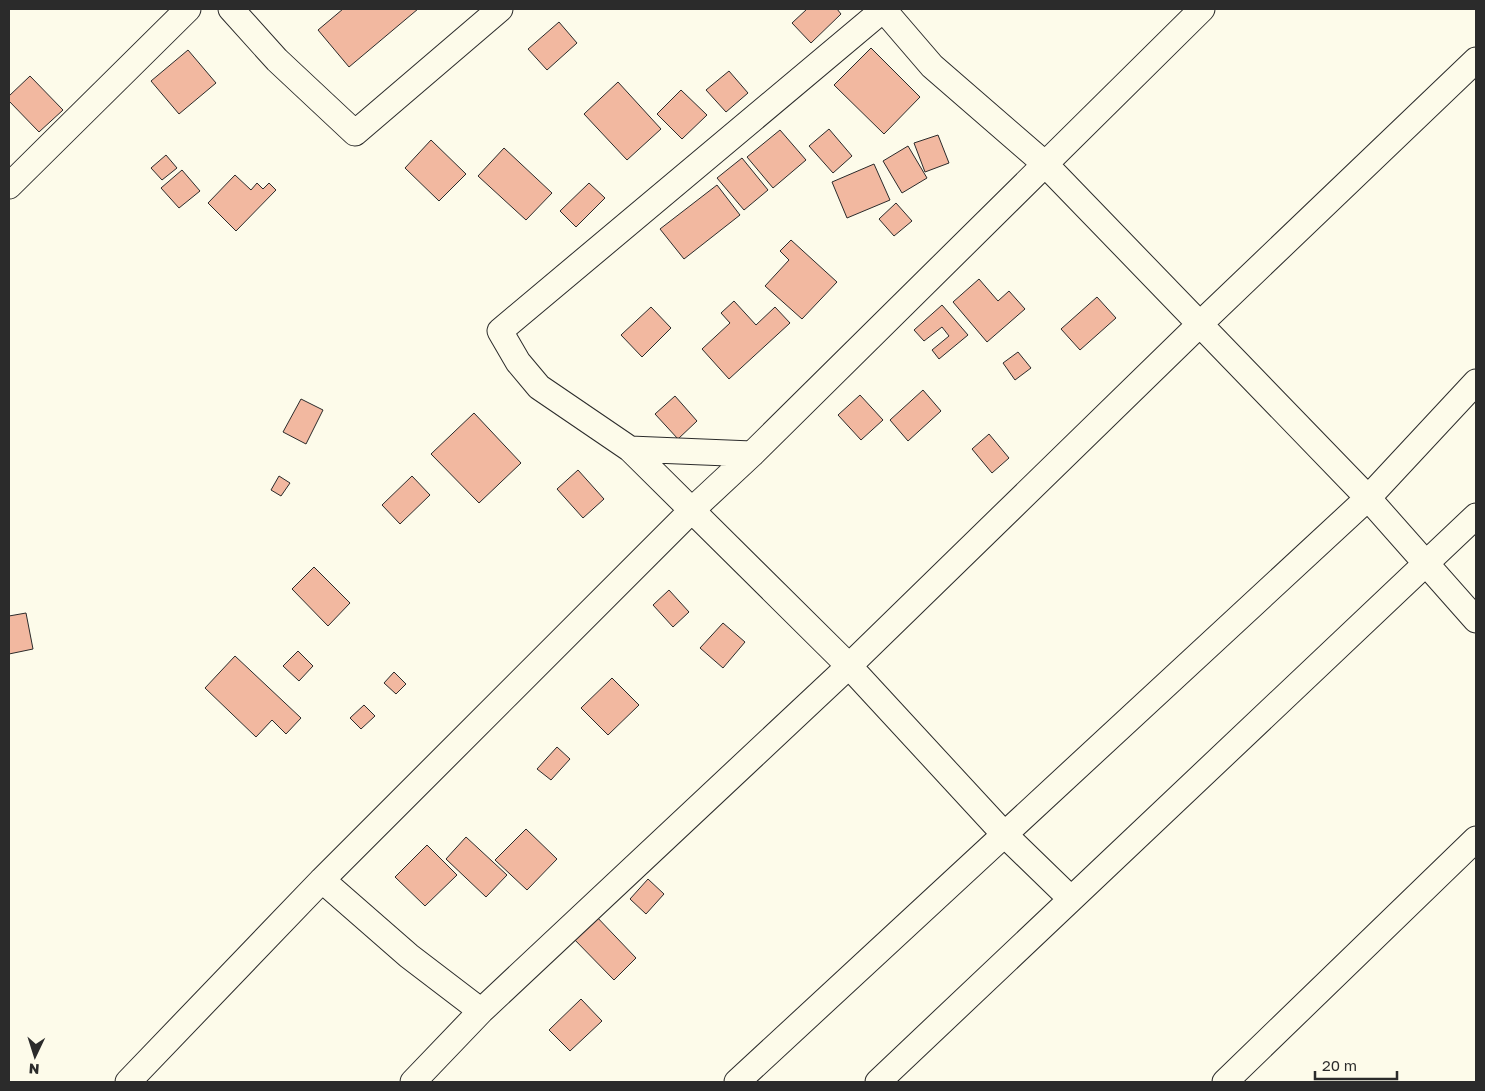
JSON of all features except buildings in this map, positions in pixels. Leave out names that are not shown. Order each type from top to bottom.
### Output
[{"type":"street","points":[[9,186],[188,9]]},
{"type":"street","points":[[231,9],[277,60],[355,133],[500,9]]},
{"type":"street","points":[[1071,899],[1005,835],[849,666],[693,509],[630,449],[539,387],[518,362],[500,331],[883,9],[932,66],[1045,164],[1368,498],[1425,565],[1476,620]]},
{"type":"street","points":[[128,1082],[322,880],[693,509],[752,454],[1202,9]]},
{"type":"street","points":[[413,1082],[481,1011],[849,666],[1200,324],[1476,60]]},
{"type":"street","points":[[737,1082],[1368,498],[1476,382]]},
{"type":"street","points":[[630,449],[752,454]]},
{"type":"street","points":[[878,1082],[1476,516]]},
{"type":"street","points":[[1225,1082],[1476,839]]},
{"type":"street","points":[[322,880],[409,956],[481,1011]]}]
